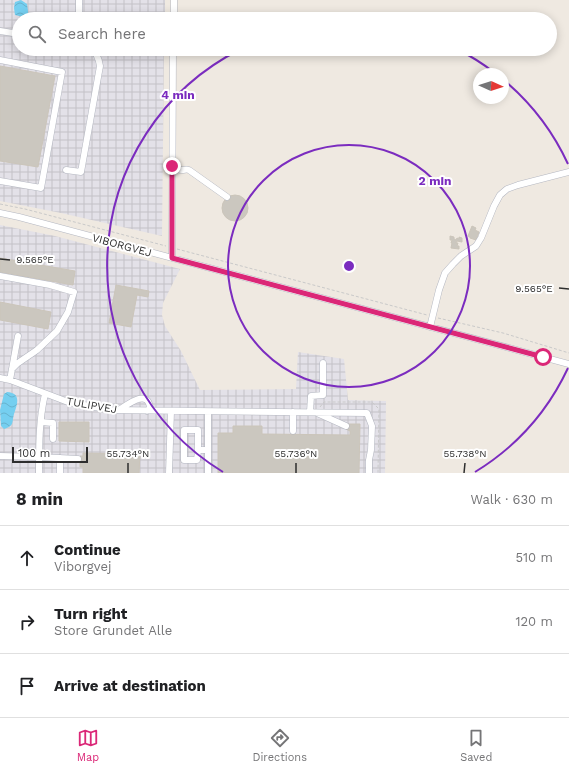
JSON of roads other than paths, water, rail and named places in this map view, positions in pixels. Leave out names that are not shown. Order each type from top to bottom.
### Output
[{"type":"street","points":[[79,12],[80,0]]},
{"type":"street","points":[[174,0],[174,12]]},
{"type":"street","points":[[0,31],[12,33]]},
{"type":"street","points":[[66,170],[81,172],[100,66],[97,56]]},
{"type":"street","points":[[172,258],[173,56]]},
{"type":"street","points":[[0,60],[62,72],[41,188],[0,181]]},
{"type":"street","points":[[172,166],[180,170],[189,170],[227,197]]},
{"type":"street","points":[[430,327],[439,290],[445,273],[461,256],[476,246],[482,238],[494,206],[500,195],[507,189],[518,185],[569,172]]},
{"type":"street","name":"VIBORGVEJ","points":[[0,213],[569,364]]},
{"type":"street","points":[[0,276],[50,285],[74,292],[68,312],[56,330],[37,350],[12,369]]},
{"type":"street","points":[[10,380],[18,336]]},
{"type":"street","points":[[323,363],[323,394],[311,396],[312,412],[346,426]]},
{"type":"street","name":"TULIPVEJ","points":[[0,378],[10,380],[68,402],[89,407],[118,411],[368,412],[372,426],[372,450],[369,460],[369,473]]},
{"type":"street","points":[[39,473],[42,406],[45,394]]},
{"type":"street","points":[[118,411],[137,399],[143,398],[147,400],[149,404],[150,408],[147,411]]},
{"type":"street","points":[[169,473],[171,411]]},
{"type":"street","points":[[208,412],[208,473]]},
{"type":"street","points":[[293,412],[293,431]]},
{"type":"street","points":[[41,422],[53,423],[53,439]]},
{"type":"street","points":[[184,430],[198,430],[198,450],[197,460],[184,460],[184,430]]},
{"type":"street","points":[[198,450],[208,450]]},
{"type":"street","points":[[0,456],[78,459]]},
{"type":"street","points":[[60,458],[60,473]]},
{"type":"water","points":[[21,0],[27,4],[28,12],[15,12],[15,2]]},
{"type":"water","points":[[7,392],[12,393],[17,397],[17,403],[12,424],[4,429],[1,426],[0,410],[4,394]]}]
